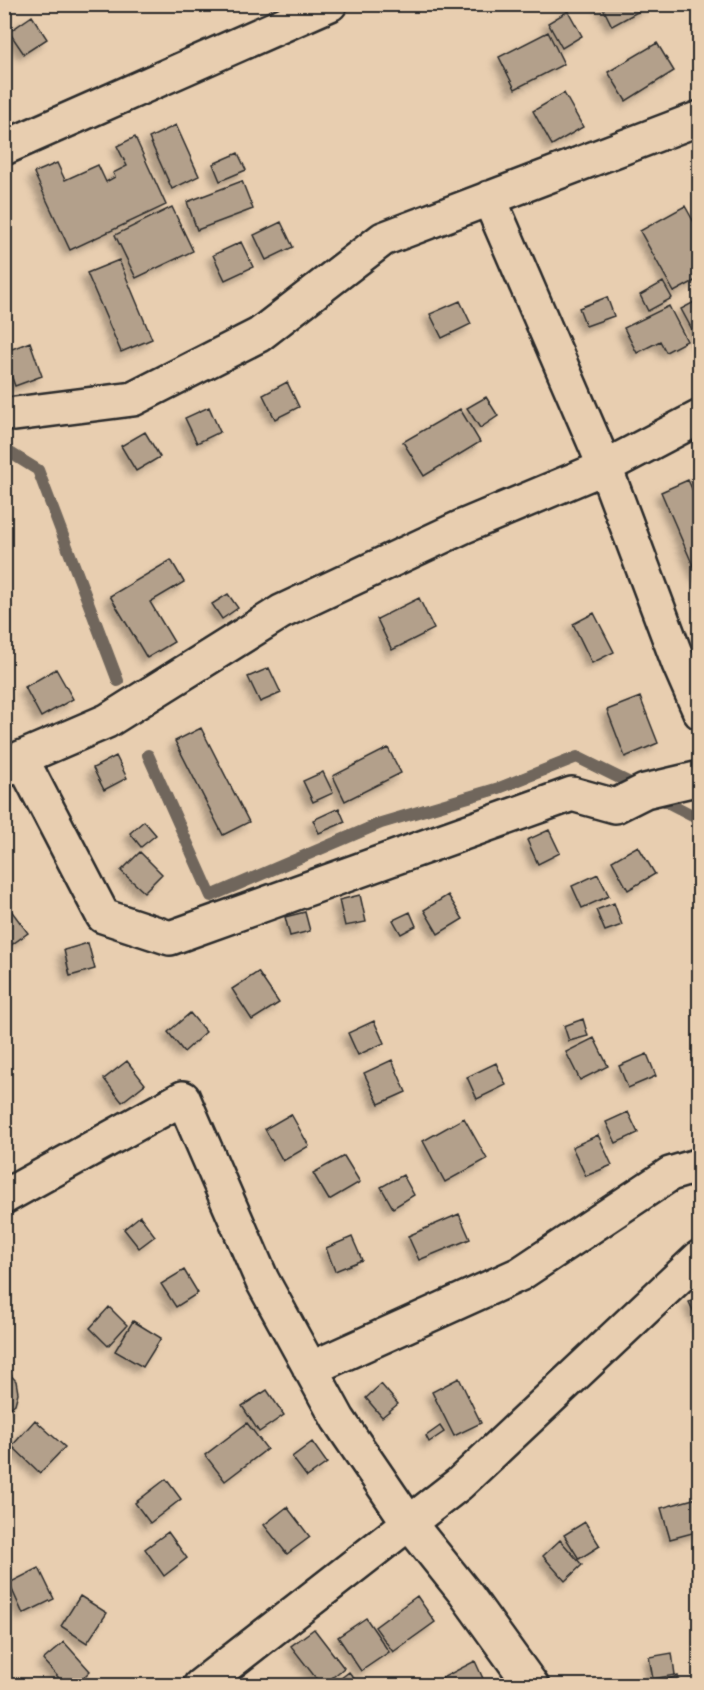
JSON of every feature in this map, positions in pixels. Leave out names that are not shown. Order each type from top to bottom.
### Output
[{"type":"street","points":[[4,148],[330,4]]},
{"type":"street","points":[[15,414],[133,399],[259,335],[383,238],[699,118]]},
{"type":"street","points":[[489,198],[689,659],[699,712]]},
{"type":"street","points":[[699,417],[605,467],[462,527],[280,612],[107,721],[13,765],[103,916],[170,938],[572,794],[615,806],[645,791],[699,778]]},
{"type":"street","points":[[4,1197],[183,1098],[262,1280],[338,1419],[409,1523],[465,1593],[532,1686]]},
{"type":"street","points":[[310,1369],[520,1274],[670,1174],[699,1165]]},
{"type":"street","points":[[200,1686],[459,1484],[699,1257]]},
{"type":"building","points":[[601,4],[652,4],[612,26]]},
{"type":"building","points":[[568,11],[582,36],[562,48],[548,23]]},
{"type":"building","points":[[32,16],[47,39],[24,54],[9,32]]},
{"type":"building","points":[[548,32],[564,64],[515,89],[499,57]]},
{"type":"building","points":[[657,43],[674,71],[626,101],[608,72]]},
{"type":"building","points":[[564,93],[583,127],[552,145],[533,111]]},
{"type":"building","points":[[176,125],[199,176],[172,189],[149,138]]},
{"type":"building","points":[[135,137],[166,205],[70,250],[34,173],[57,163],[65,180],[98,165],[106,182],[115,177],[113,173],[127,166],[117,146]]},
{"type":"building","points":[[238,153],[246,170],[220,181],[213,164]]},
{"type":"building","points":[[242,181],[253,209],[197,230],[187,202]]},
{"type":"building","points":[[685,206],[700,233],[700,278],[674,292],[640,231]]},
{"type":"building","points":[[172,207],[193,251],[136,278],[115,235]]},
{"type":"building","points":[[281,222],[293,247],[266,260],[254,235]]},
{"type":"building","points":[[241,242],[253,267],[225,280],[213,255]]},
{"type":"building","points":[[119,260],[152,339],[121,352],[87,273]]},
{"type":"building","points":[[663,282],[672,298],[648,311],[640,295]]},
{"type":"building","points":[[607,297],[614,316],[586,326],[579,308]]},
{"type":"building","points":[[700,299],[700,344],[681,309]]},
{"type":"building","points":[[460,301],[471,324],[442,338],[430,314]]},
{"type":"building","points":[[669,306],[687,341],[666,352],[660,341],[637,353],[624,328]]},
{"type":"building","points":[[30,342],[42,376],[15,386],[4,352]]},
{"type":"building","points":[[287,382],[299,407],[275,419],[263,395]]},
{"type":"building","points":[[486,397],[498,416],[480,428],[467,408]]},
{"type":"building","points":[[209,407],[220,432],[197,443],[185,418]]},
{"type":"building","points":[[460,409],[480,442],[424,476],[403,442]]},
{"type":"building","points":[[145,432],[160,457],[136,471],[121,446]]},
{"type":"building","points":[[700,476],[700,494],[693,479]]},
{"type":"building","points":[[688,480],[700,506],[700,576],[698,577],[661,492]]},
{"type":"building","points":[[171,560],[184,582],[150,602],[174,642],[147,658],[110,596]]},
{"type":"building","points":[[228,594],[238,608],[222,619],[212,604]]},
{"type":"building","points":[[419,598],[434,629],[392,650],[377,619]]},
{"type":"building","points":[[594,613],[614,652],[592,663],[573,624]]},
{"type":"building","points":[[269,668],[281,693],[260,702],[248,677]]},
{"type":"building","points":[[56,669],[73,699],[41,717],[25,687]]},
{"type":"building","points":[[640,697],[658,743],[625,757],[607,710]]},
{"type":"building","points":[[201,728],[249,822],[223,835],[175,741]]},
{"type":"building","points":[[388,748],[401,773],[345,801],[333,776]]},
{"type":"building","points":[[116,756],[127,778],[104,790],[93,768]]},
{"type":"building","points":[[323,772],[333,793],[313,802],[303,781]]},
{"type":"building","points":[[339,808],[345,822],[319,833],[313,820]]},
{"type":"building","points":[[144,821],[156,835],[141,847],[130,833]]},
{"type":"building","points":[[549,830],[560,853],[538,864],[527,840]]},
{"type":"building","points":[[638,846],[655,874],[628,890],[612,861]]},
{"type":"building","points":[[140,852],[162,874],[144,892],[121,871]]},
{"type":"building","points":[[598,874],[609,896],[582,908],[572,886]]},
{"type":"building","points":[[360,895],[366,922],[345,926],[339,900]]},
{"type":"building","points":[[448,895],[463,919],[438,934],[424,910]]},
{"type":"building","points":[[4,901],[28,933],[4,950]]},
{"type":"building","points":[[614,903],[622,925],[605,931],[596,910]]},
{"type":"building","points":[[305,912],[310,931],[290,936],[285,917]]},
{"type":"building","points":[[410,912],[416,926],[401,934],[393,920]]},
{"type":"building","points":[[88,943],[95,969],[70,976],[64,950]]},
{"type":"building","points":[[258,972],[279,1003],[252,1020],[232,989]]},
{"type":"building","points":[[190,1013],[206,1032],[184,1052],[168,1032]]},
{"type":"building","points":[[583,1019],[588,1036],[569,1041],[564,1026]]},
{"type":"building","points":[[374,1021],[384,1043],[358,1055],[348,1033]]},
{"type":"building","points":[[594,1038],[608,1066],[580,1080],[566,1052]]},
{"type":"building","points":[[647,1054],[656,1076],[628,1088],[619,1066]]},
{"type":"building","points":[[392,1060],[406,1092],[379,1104],[364,1073]]},
{"type":"building","points":[[127,1061],[145,1084],[122,1102],[104,1079]]},
{"type":"building","points":[[496,1063],[506,1085],[477,1099],[467,1077]]},
{"type":"building","points":[[628,1112],[638,1133],[616,1143],[606,1122]]},
{"type":"building","points":[[291,1114],[309,1146],[283,1161],[265,1129]]},
{"type":"building","points":[[464,1118],[487,1159],[445,1182],[423,1141]]},
{"type":"building","points":[[598,1135],[612,1165],[586,1176],[572,1147]]},
{"type":"building","points":[[344,1156],[360,1182],[329,1200],[313,1173]]},
{"type":"building","points":[[403,1175],[414,1195],[393,1208],[381,1187]]},
{"type":"building","points":[[459,1214],[470,1239],[419,1260],[408,1236]]},
{"type":"building","points":[[140,1216],[155,1236],[139,1248],[124,1229]]},
{"type":"building","points":[[352,1237],[362,1260],[335,1271],[326,1248]]},
{"type":"building","points":[[184,1270],[198,1293],[176,1307],[161,1284]]},
{"type":"building","points":[[700,1297],[700,1325],[689,1302]]},
{"type":"building","points":[[109,1307],[127,1325],[108,1346],[90,1328]]},
{"type":"building","points":[[133,1321],[161,1338],[143,1367],[115,1351]]},
{"type":"building","points":[[4,1371],[16,1381],[18,1393],[15,1404],[4,1413]]},
{"type":"building","points":[[459,1378],[481,1423],[454,1436],[432,1392]]},
{"type":"building","points":[[381,1384],[398,1404],[382,1417],[366,1398]]},
{"type":"building","points":[[267,1390],[284,1415],[259,1432],[242,1406]]},
{"type":"building","points":[[35,1420],[65,1447],[40,1473],[12,1446]]},
{"type":"building","points":[[247,1423],[267,1449],[225,1481],[205,1455]]},
{"type":"building","points":[[440,1426],[444,1432],[429,1442],[426,1436]]},
{"type":"building","points":[[312,1442],[327,1463],[307,1477],[292,1457]]},
{"type":"building","points":[[166,1479],[181,1499],[150,1523],[135,1503]]},
{"type":"building","points":[[697,1498],[700,1507],[700,1531],[670,1539],[661,1508]]},
{"type":"building","points":[[287,1507],[310,1537],[287,1554],[264,1525]]},
{"type":"building","points":[[585,1522],[600,1546],[579,1559],[564,1535]]},
{"type":"building","points":[[168,1532],[187,1558],[164,1576],[145,1549]]},
{"type":"building","points":[[560,1540],[582,1565],[565,1581],[543,1556]]},
{"type":"building","points":[[39,1568],[54,1599],[23,1614],[9,1583]]},
{"type":"building","points":[[80,1596],[107,1613],[87,1643],[61,1626]]},
{"type":"building","points":[[417,1596],[435,1622],[393,1652],[375,1627]]},
{"type":"building","points":[[366,1618],[389,1652],[361,1671],[338,1637]]},
{"type":"building","points":[[314,1629],[344,1668],[322,1686],[291,1646]]},
{"type":"building","points":[[64,1642],[90,1671],[75,1686],[66,1686],[43,1660]]},
{"type":"building","points":[[672,1653],[675,1675],[653,1679],[649,1657]]},
{"type":"building","points":[[475,1661],[485,1683],[480,1686],[445,1686],[442,1678]]},
{"type":"building","points":[[349,1672],[360,1686],[331,1686]]},
{"type":"building","points":[[4,1673],[15,1686],[4,1686]]},
{"type":"building","points":[[678,1676],[681,1686],[647,1686],[647,1685]]},
{"type":"waterway","points":[[4,449],[38,470],[118,681]]},
{"type":"waterway","points":[[148,755],[211,896],[381,823],[499,788],[577,757],[640,788]]},
{"type":"waterway","points":[[655,796],[700,819]]}]
